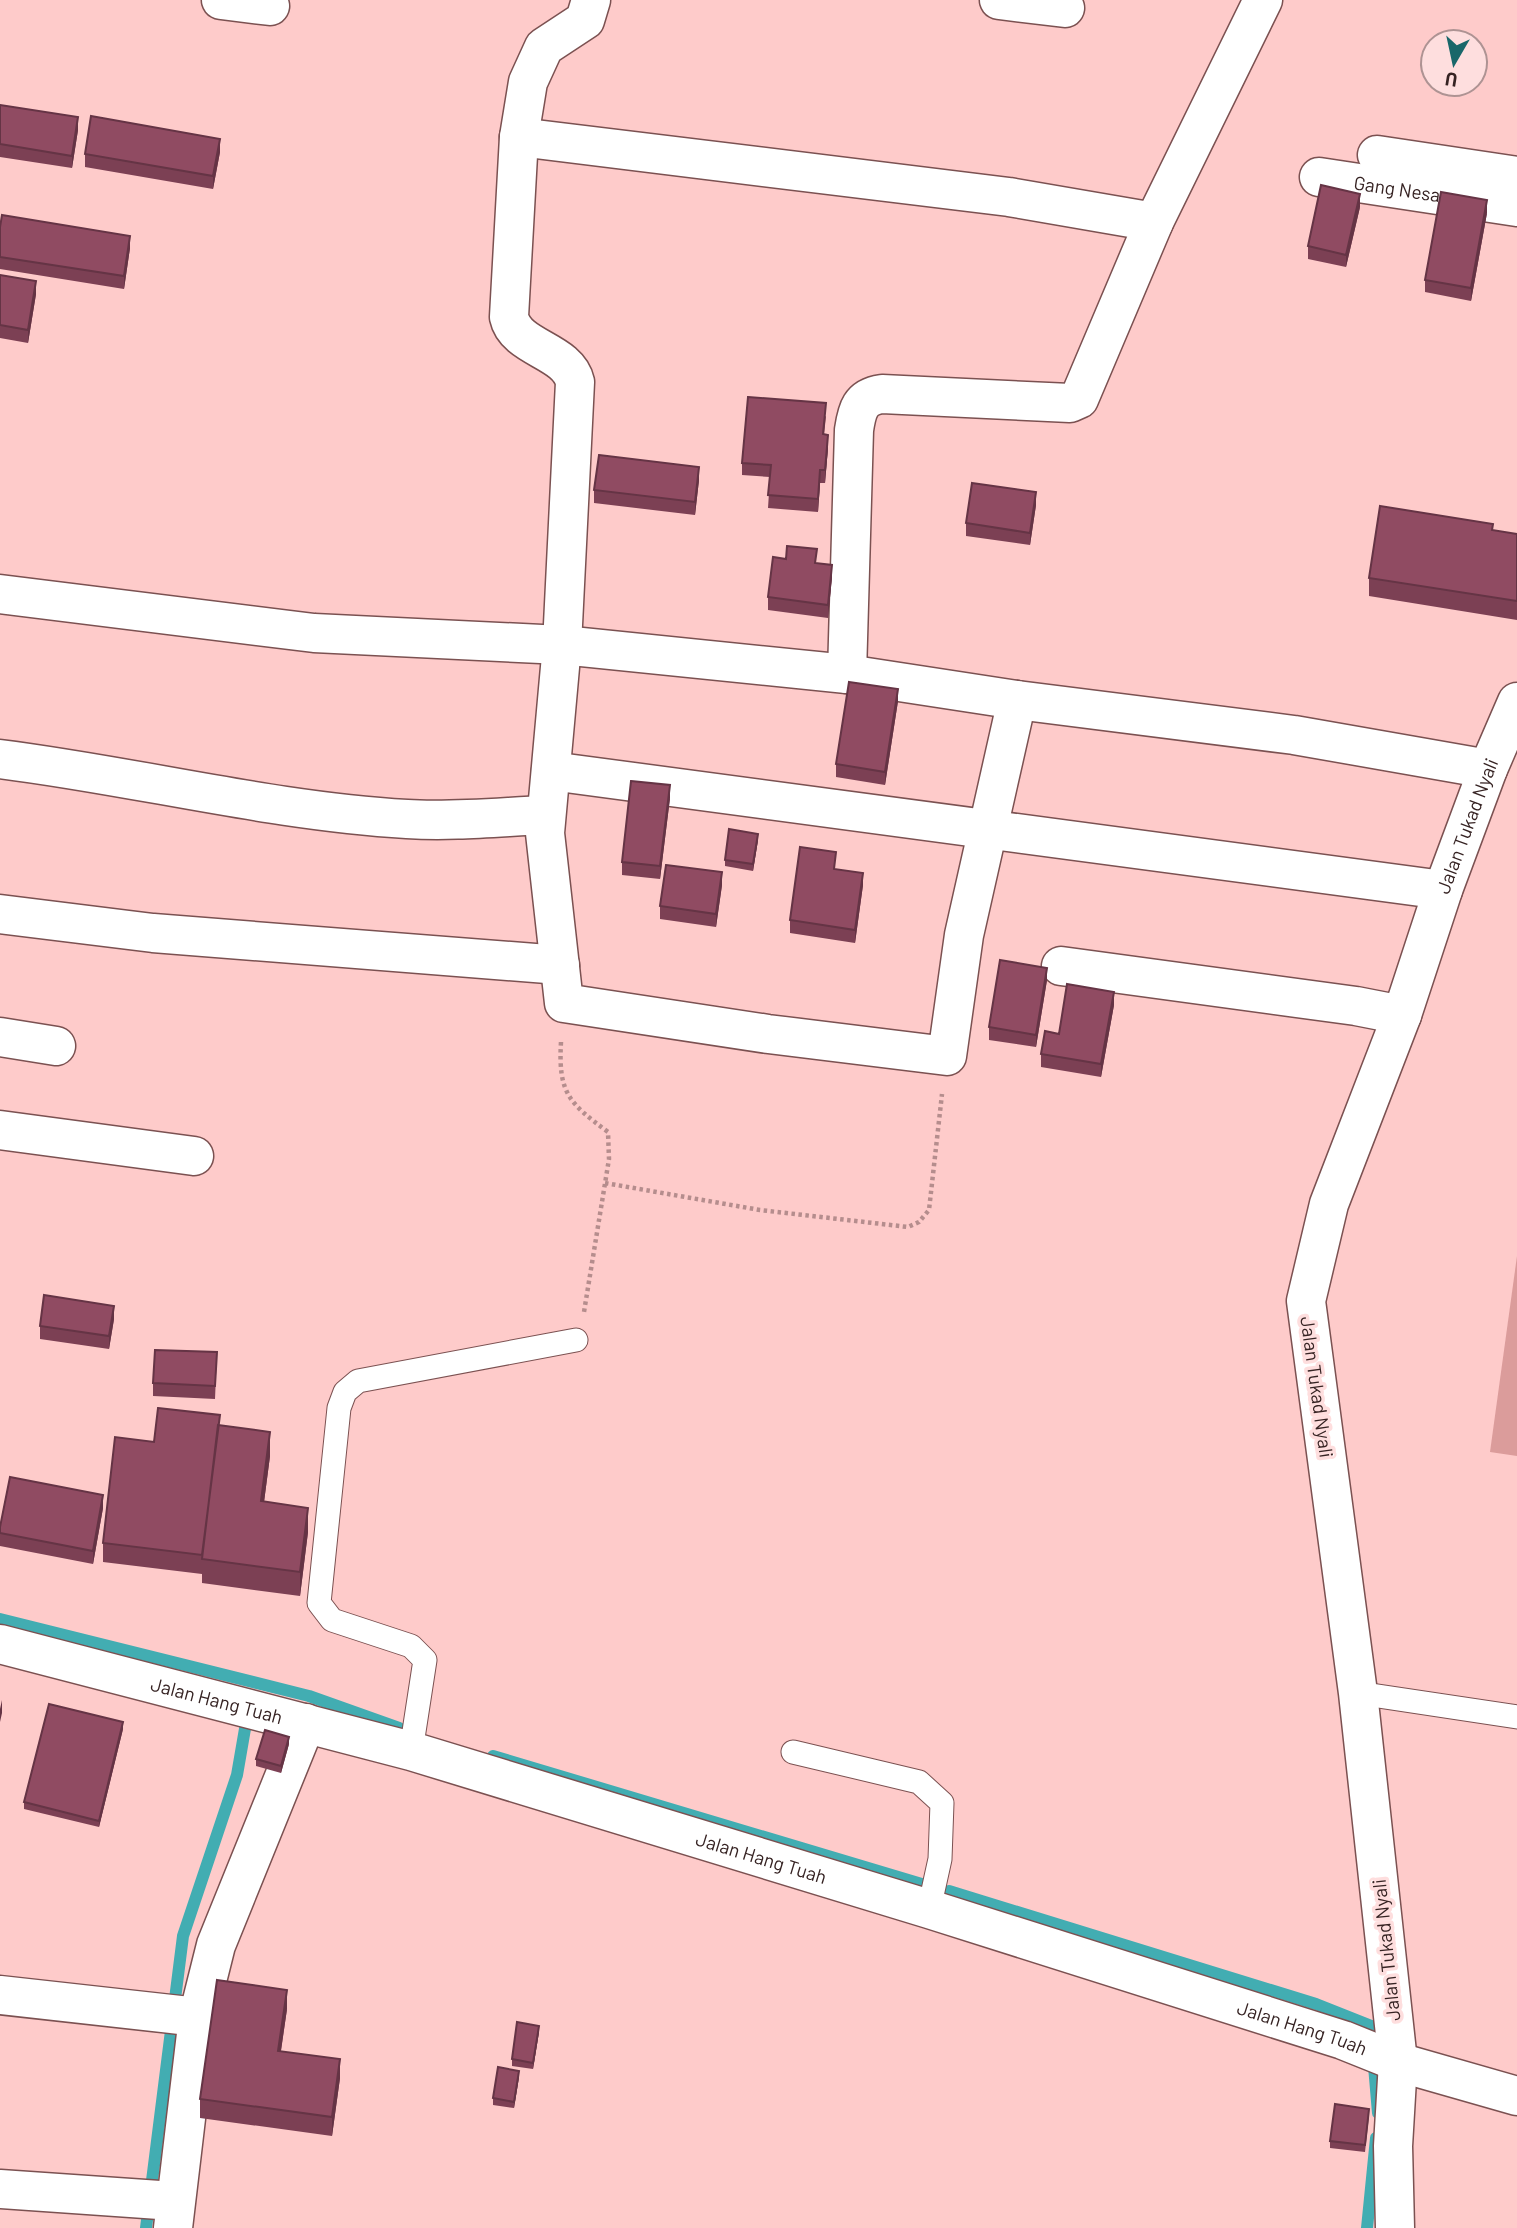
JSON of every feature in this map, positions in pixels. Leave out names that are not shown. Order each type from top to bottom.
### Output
[{"type":"street","points":[[221,0],[270,6]]},
{"type":"street","points":[[592,0],[585,20],[544,47],[527,82],[519,137],[509,317],[511,327],[568,369],[575,382],[562,645],[545,815],[546,850],[564,1003],[768,1034],[947,1056],[964,935],[1017,700]]},
{"type":"street","points":[[999,0],[1065,8]]},
{"type":"street","points":[[847,674],[854,430],[859,406],[866,398],[882,394],[1076,402],[1082,396],[1154,222],[1263,0]]},
{"type":"street","points":[[519,137],[1009,197],[1154,222]]},
{"type":"street","points":[[1377,155],[1517,176]]},
{"type":"street","name":"Gang Nesa","points":[[1319,177],[1517,206]]},
{"type":"street","points":[[0,594],[314,633],[562,645],[847,674],[1017,700],[1294,735],[1488,769]]},
{"type":"street","name":"Jalan Tukad Nyali","points":[[1395,2228],[1393,2146],[1398,2062],[1358,1693],[1306,1301],[1329,1204],[1402,1015],[1443,890],[1488,769],[1517,702]]},
{"type":"street","points":[[0,759],[71,768],[298,807],[408,819],[545,815]]},
{"type":"street","points":[[551,771],[1443,890]]},
{"type":"street","points":[[0,914],[153,933],[560,965]]},
{"type":"street","points":[[1061,966],[1356,1006],[1402,1015]]},
{"type":"street","points":[[0,1037],[56,1046]]},
{"type":"street","points":[[0,1130],[194,1156]]},
{"type":"street","name":"Jalan Hang Tuah","points":[[0,1644],[411,1751],[929,1909],[1343,2040],[1398,2062],[1517,2096]]},
{"type":"street","points":[[0,2189],[162,2206],[181,2014],[216,1945],[306,1723]]},
{"type":"street","points":[[0,1995],[181,2014]]},
{"type":"lane","points":[[411,1751],[425,1660],[411,1646],[332,1620],[319,1603],[339,1408],[345,1392],[358,1381],[576,1340]]},
{"type":"lane","points":[[1358,1693],[1517,1717]]},
{"type":"lane","points":[[793,1752],[919,1782],[942,1803],[940,1859],[929,1909]]},
{"type":"path","points":[[564,1003],[559,1073],[567,1097],[575,1107],[608,1132],[605,1183],[583,1322],[576,1340]]},
{"type":"path","points":[[605,1183],[760,1210],[908,1227],[919,1222],[929,1210],[947,1056]]},
{"type":"shaded area","points":[[1517,1256],[1517,1456],[1490,1452]]},
{"type":"building","points":[[0,105],[78,117],[72,156],[0,144]]},
{"type":"building","points":[[91,116],[220,139],[213,176],[85,154]]},
{"type":"building","points":[[1321,185],[1360,194],[1346,255],[1308,246]]},
{"type":"building","points":[[1441,192],[1487,200],[1471,288],[1425,280]]},
{"type":"building","points":[[2,215],[130,236],[124,276],[0,257]]},
{"type":"building","points":[[0,275],[36,281],[28,330],[0,325]]},
{"type":"building","points":[[748,397],[826,403],[823,434],[828,435],[825,470],[820,470],[818,499],[768,495],[771,465],[742,463]]},
{"type":"building","points":[[599,455],[699,467],[695,502],[594,490]]},
{"type":"building","points":[[972,483],[1036,492],[1030,533],[966,523]]},
{"type":"building","points":[[1380,506],[1493,524],[1492,530],[1517,534],[1517,601],[1369,578]]},
{"type":"building","points":[[787,546],[817,549],[815,563],[832,565],[828,605],[768,597],[773,557],[786,559]]},
{"type":"building","points":[[849,682],[898,689],[885,772],[836,764]]},
{"type":"building","points":[[631,781],[670,785],[660,866],[622,862]]},
{"type":"building","points":[[729,829],[758,834],[753,864],[725,860]]},
{"type":"building","points":[[800,847],[836,852],[834,869],[863,873],[855,930],[790,920]]},
{"type":"building","points":[[666,865],[722,872],[716,914],[660,906]]},
{"type":"building","points":[[1000,960],[1047,968],[1036,1035],[989,1027]]},
{"type":"building","points":[[1067,984],[1114,992],[1101,1064],[1041,1054],[1045,1031],[1059,1034]]},
{"type":"building","points":[[44,1295],[114,1306],[109,1336],[40,1326]]},
{"type":"building","points":[[155,1350],[217,1352],[215,1386],[153,1383]]},
{"type":"building","points":[[158,1408],[220,1415],[202,1555],[103,1543],[115,1437],[154,1442]]},
{"type":"building","points":[[218,1425],[270,1432],[261,1501],[308,1508],[300,1572],[202,1559]]},
{"type":"building","points":[[10,1477],[103,1495],[93,1551],[0,1533]]},
{"type":"building","points":[[49,1704],[123,1722],[99,1821],[24,1802]]},
{"type":"building","points":[[265,1730],[289,1737],[281,1766],[256,1759]]},
{"type":"building","points":[[217,1980],[287,1990],[278,2051],[340,2059],[332,2117],[200,2099]]},
{"type":"building","points":[[517,2022],[539,2026],[533,2063],[512,2059]]},
{"type":"building","points":[[498,2067],[519,2071],[514,2102],[493,2098]]},
{"type":"building","points":[[1335,2104],[1369,2109],[1365,2145],[1330,2141]]},
{"type":"waterway","points":[[0,1619],[309,1696],[399,1728]]},
{"type":"waterway","points":[[146,2228],[183,1936],[237,1775],[246,1723]]},
{"type":"waterway","points":[[493,1756],[925,1885]]},
{"type":"waterway","points":[[949,1891],[1316,2004],[1374,2027]]},
{"type":"waterway","points":[[1374,2066],[1378,2113]]},
{"type":"waterway","points":[[1367,2228],[1376,2138]]}]
